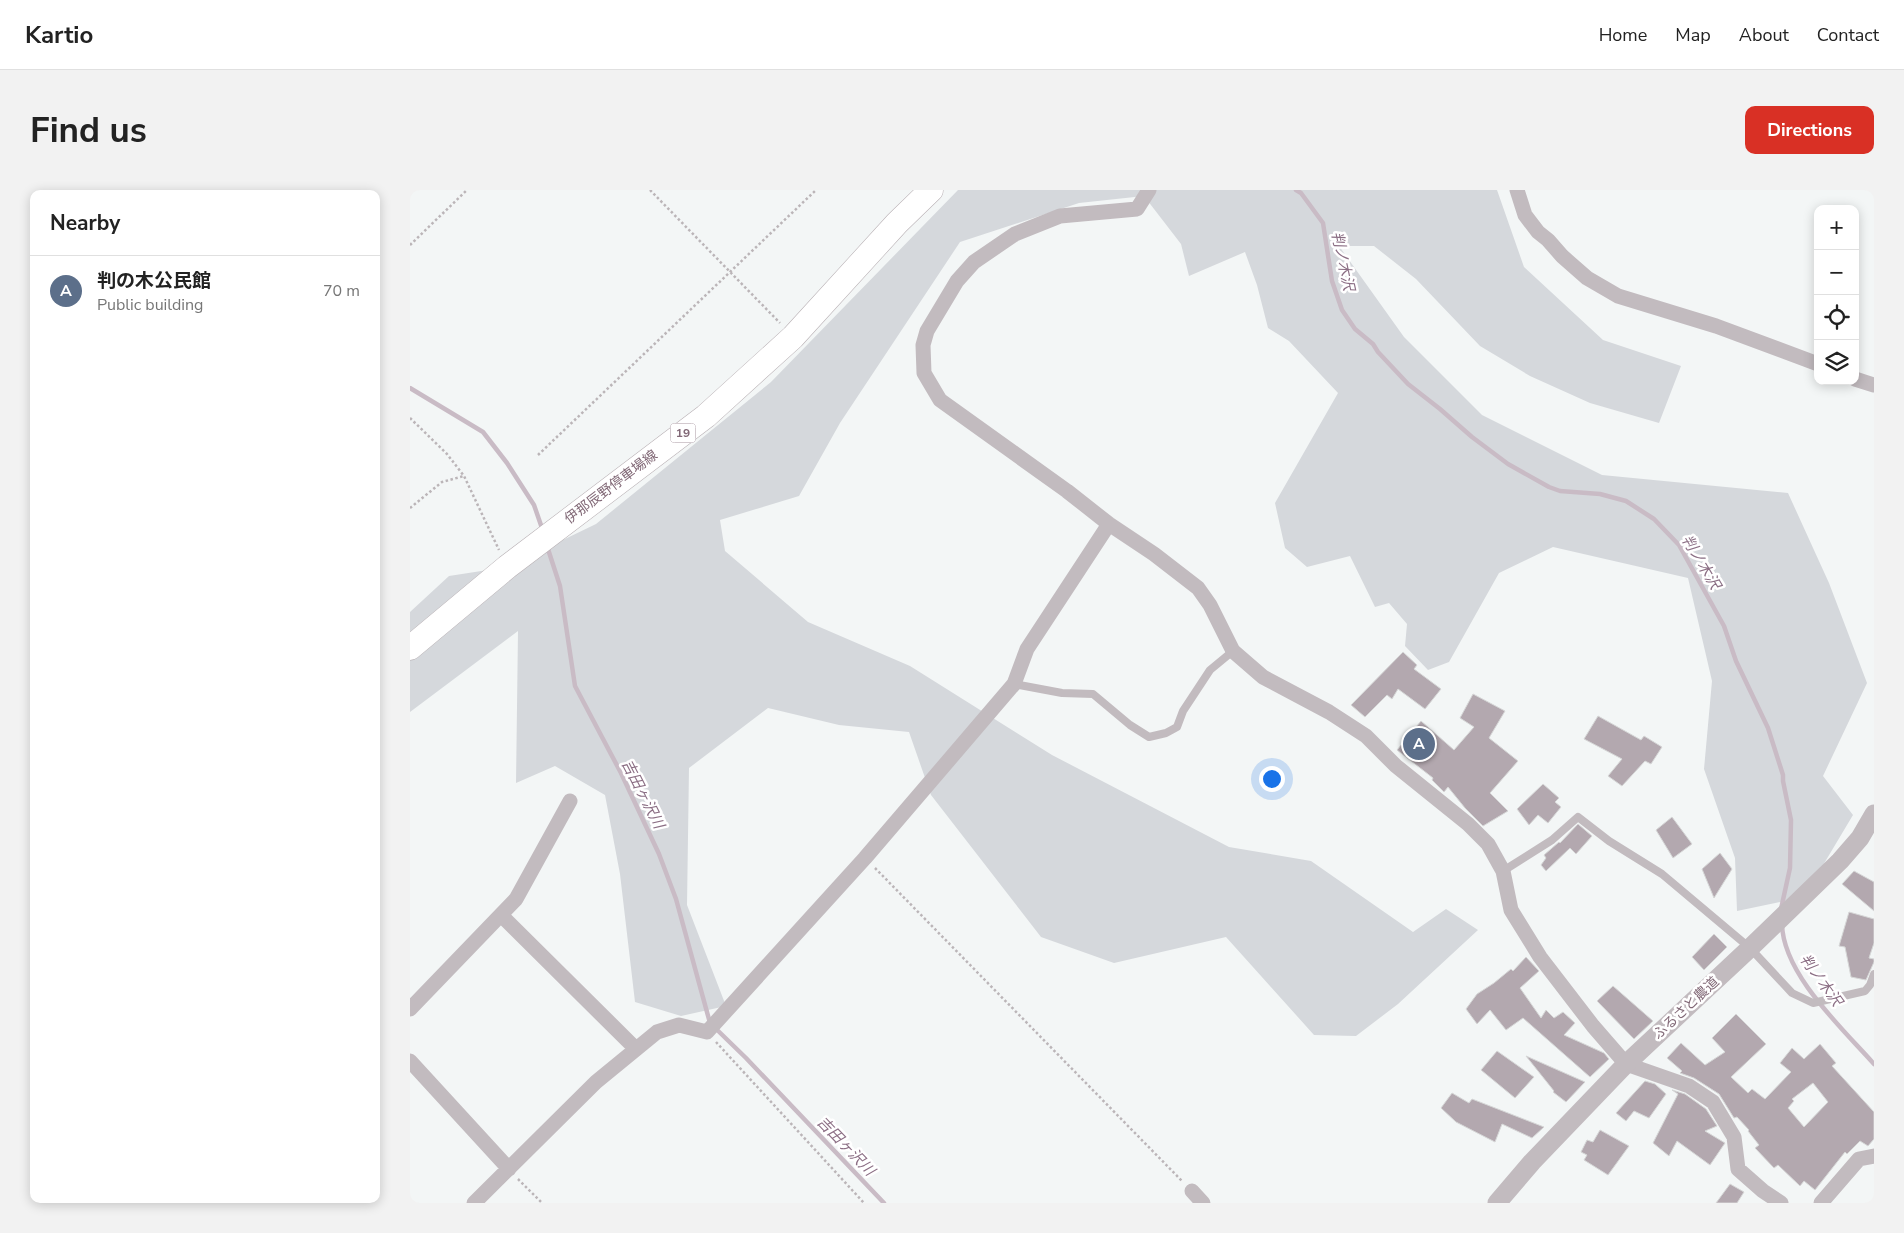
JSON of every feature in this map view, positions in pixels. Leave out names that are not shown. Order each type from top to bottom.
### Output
[{"type":"main road","name":"伊那辰野停車場線","points":[[410,648],[507,567],[706,416],[793,337],[896,223],[931,190]]},
{"type":"street","points":[[1150,190],[1137,209],[1060,216],[1015,234],[974,262],[957,281],[927,331],[923,345],[924,373],[940,400],[1067,491],[1109,524],[1154,554],[1198,588],[1210,605],[1233,651],[1263,677],[1329,712],[1366,736],[1396,766],[1468,824],[1488,844],[1503,871],[1511,910],[1540,957],[1593,1026],[1626,1064],[1689,1086],[1713,1102],[1734,1138],[1738,1169],[1780,1203]]},
{"type":"street","points":[[1517,190],[1525,214],[1538,232],[1587,278],[1618,296],[1716,326],[1814,363]]},
{"type":"street","points":[[1859,379],[1874,385]]},
{"type":"street","points":[[474,1203],[596,1082],[657,1032],[679,1024],[707,1032],[865,858],[1014,684],[1027,649],[1109,524]]},
{"type":"street","points":[[410,1009],[516,899],[570,800]]},
{"type":"street","name":"ふるさと農道","points":[[1497,1203],[1532,1162],[1626,1064],[1840,861],[1860,838],[1874,814]]},
{"type":"street","points":[[506,920],[636,1049]]},
{"type":"street","points":[[410,1061],[509,1169]]},
{"type":"street","points":[[1821,1203],[1859,1159],[1874,1156]]},
{"type":"street","points":[[1192,1191],[1204,1203]]},
{"type":"lane","points":[[1014,684],[1062,693],[1093,694],[1130,725],[1149,737],[1166,733],[1177,727],[1183,711],[1210,670],[1233,651]]},
{"type":"lane","points":[[1503,871],[1552,840],[1578,818],[1609,841],[1662,874],[1750,948],[1792,993],[1813,1003],[1865,990],[1870,986],[1874,974]]},
{"type":"path","points":[[410,245],[467,190]]},
{"type":"path","points":[[650,190],[793,337]]},
{"type":"path","points":[[538,456],[816,190]]},
{"type":"path","points":[[410,418],[447,454],[464,476],[507,567]]},
{"type":"path","points":[[410,508],[442,482],[464,476]]},
{"type":"path","points":[[865,858],[1192,1191]]},
{"type":"path","points":[[707,1032],[864,1203]]},
{"type":"path","points":[[509,1169],[542,1203]]},
{"type":"shaded area","points":[[958,190],[1497,190],[1524,267],[1603,340],[1681,366],[1659,423],[1590,403],[1530,376],[1480,346],[1416,279],[1374,246],[1339,246],[1404,337],[1482,415],[1602,475],[1788,493],[1829,583],[1867,683],[1823,776],[1853,815],[1804,897],[1737,911],[1735,858],[1704,769],[1712,681],[1688,578],[1553,547],[1499,573],[1449,662],[1428,670],[1405,646],[1407,624],[1389,603],[1375,607],[1350,556],[1307,567],[1285,548],[1275,503],[1338,393],[1289,341],[1268,328],[1257,285],[1245,252],[1189,276],[1181,244],[1144,196],[1079,203],[960,242],[840,423],[799,496],[720,520],[725,551],[808,622],[910,666],[1052,755],[1229,847],[1311,861],[1413,932],[1446,909],[1478,930],[1398,1004],[1356,1036],[1314,1035],[1226,937],[1114,963],[1041,937],[931,795],[909,732],[839,725],[768,708],[689,768],[687,905],[726,1006],[681,1016],[635,1002],[620,874],[605,795],[555,766],[516,783],[518,631],[410,712],[410,612],[449,576],[507,567],[596,524],[771,382]]},
{"type":"building","points":[[1403,652],[1417,665],[1414,669],[1441,689],[1425,709],[1398,689],[1392,699],[1387,695],[1365,717],[1351,705]]},
{"type":"building","points":[[1473,694],[1505,711],[1489,738],[1518,761],[1490,793],[1508,811],[1483,826],[1448,787],[1444,792],[1432,780],[1433,778],[1397,750],[1421,721],[1454,750],[1474,727],[1460,718]]},
{"type":"building","points":[[1598,716],[1641,740],[1644,736],[1662,747],[1651,764],[1645,761],[1622,786],[1608,776],[1622,759],[1584,739]]},
{"type":"building","points":[[1543,784],[1559,798],[1555,802],[1561,807],[1548,823],[1538,815],[1529,825],[1517,809]]},
{"type":"building","points":[[1672,817],[1692,844],[1673,858],[1656,830]]},
{"type":"building","points":[[1578,824],[1592,836],[1576,854],[1570,848],[1546,871],[1541,865],[1546,858],[1544,855],[1560,843]]},
{"type":"building","points":[[1720,853],[1732,869],[1714,898],[1702,869]]},
{"type":"building","points":[[1854,871],[1874,882],[1874,911],[1842,884]]},
{"type":"building","points":[[1849,912],[1874,919],[1874,943],[1869,958],[1874,959],[1874,962],[1866,980],[1851,977],[1845,947],[1839,946]]},
{"type":"building","points":[[1714,934],[1727,947],[1704,970],[1692,957]]},
{"type":"building","points":[[1526,957],[1539,971],[1520,988],[1541,1018],[1546,1010],[1554,1018],[1563,1012],[1575,1023],[1564,1035],[1604,1053],[1609,1059],[1590,1077],[1523,1018],[1506,1030],[1490,1010],[1477,1024],[1466,1009],[1477,994],[1511,969],[1513,971]]},
{"type":"building","points":[[1613,986],[1653,1021],[1634,1039],[1597,1001]]},
{"type":"building","points":[[1736,1014],[1766,1044],[1731,1077],[1748,1093],[1752,1089],[1765,1099],[1791,1072],[1780,1063],[1792,1048],[1804,1059],[1820,1044],[1836,1063],[1832,1066],[1874,1112],[1874,1139],[1868,1146],[1860,1141],[1847,1154],[1845,1152],[1815,1190],[1804,1181],[1800,1186],[1778,1165],[1774,1168],[1755,1148],[1759,1145],[1749,1130],[1737,1117],[1734,1118],[1719,1094],[1694,1078],[1680,1073],[1682,1071],[1667,1058],[1681,1043],[1705,1065],[1725,1052],[1712,1038]],"holes":[[[1813,1083],[1828,1102],[1804,1127],[1788,1108],[1794,1101],[1792,1099]]]},
{"type":"building","points":[[1497,1051],[1534,1077],[1515,1098],[1481,1070]]},
{"type":"building","points":[[1526,1056],[1585,1082],[1566,1102],[1553,1092]]},
{"type":"building","points":[[1645,1081],[1655,1084],[1666,1094],[1649,1118],[1634,1111],[1626,1121],[1616,1113]]},
{"type":"building","points":[[1672,1090],[1685,1094],[1706,1109],[1717,1126],[1705,1131],[1725,1143],[1710,1165],[1677,1141],[1669,1156],[1653,1143],[1678,1094]]},
{"type":"building","points":[[1452,1093],[1469,1103],[1472,1099],[1544,1127],[1532,1138],[1502,1124],[1495,1142],[1456,1122],[1441,1108]]},
{"type":"building","points":[[1600,1130],[1629,1146],[1608,1175],[1584,1160],[1587,1155],[1581,1152],[1587,1140],[1593,1142]]},
{"type":"building","points":[[1730,1184],[1744,1192],[1737,1203],[1716,1203]]},
{"type":"waterway","name":"判ノ木沢","points":[[1296,190],[1301,193],[1323,223],[1332,281],[1342,310],[1355,329],[1373,344],[1378,352],[1408,384],[1508,464],[1549,487],[1560,491],[1600,494],[1626,501],[1654,519],[1679,545],[1724,626],[1736,661],[1768,728],[1783,775],[1791,820],[1790,868],[1781,909]]},
{"type":"waterway","name":"吉田ヶ沢川","points":[[410,388],[483,432],[507,463],[534,505],[543,531]]},
{"type":"waterway","name":"吉田ヶ沢川","points":[[547,546],[560,586],[575,686],[621,773],[659,854],[676,899],[710,1023],[746,1058],[884,1203]]},
{"type":"waterway","name":"判ノ木沢","points":[[1782,924],[1785,943],[1792,962],[1803,981],[1831,1017],[1874,1064]]},
{"type":"place","name":"判の木公民館","points":[[1419,744]]}]
